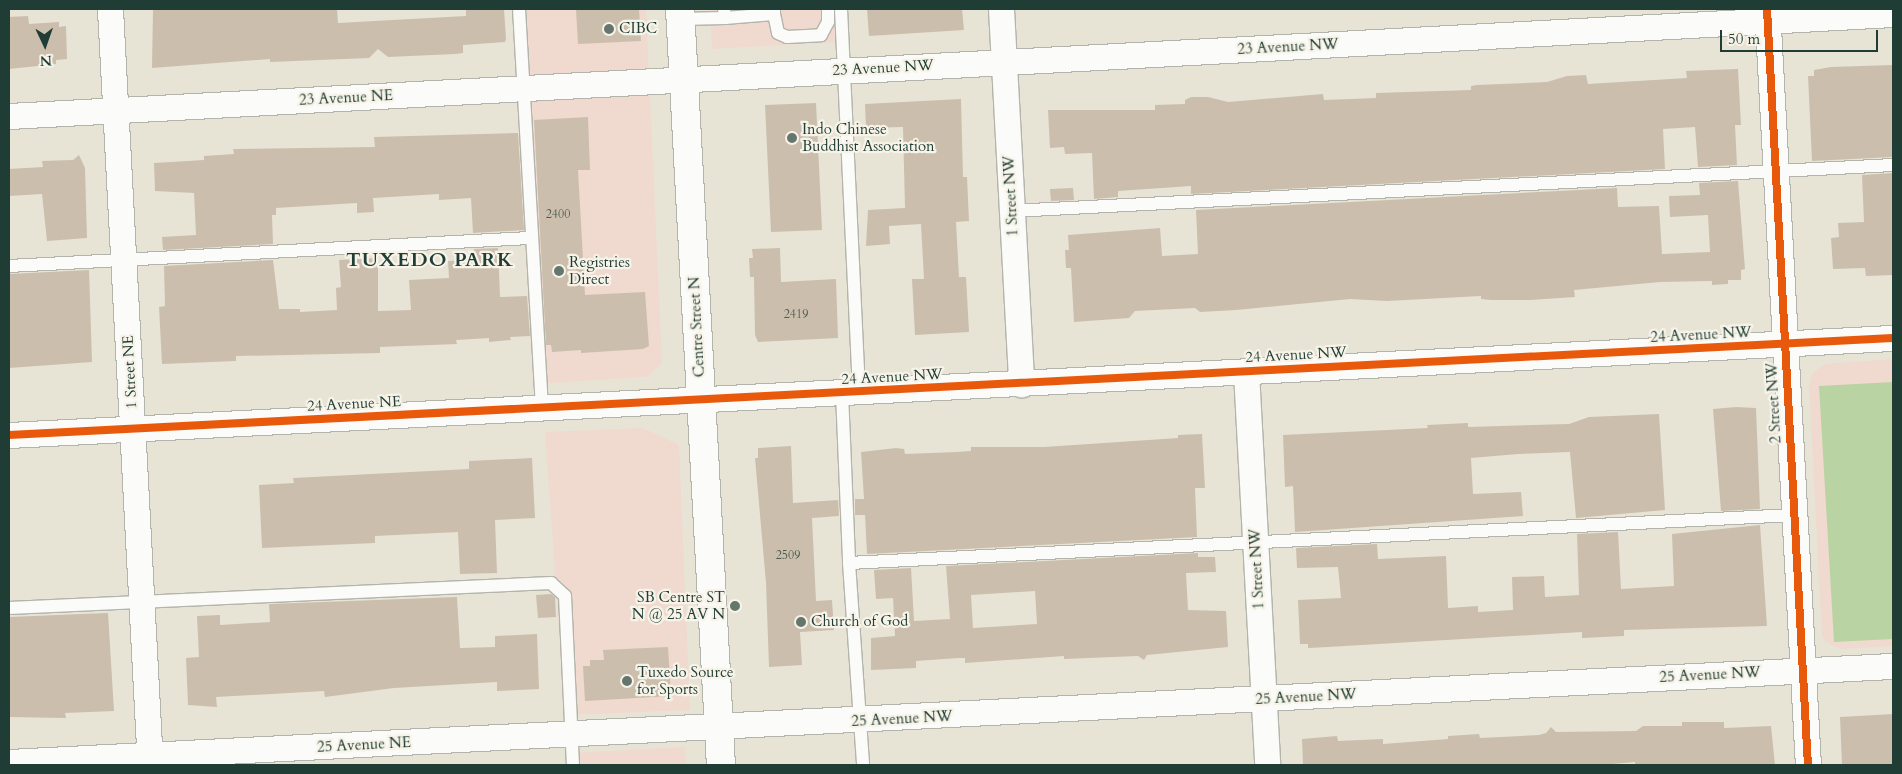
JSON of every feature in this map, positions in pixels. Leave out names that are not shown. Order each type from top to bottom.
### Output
[{"type":"main road","name":"Centre Street N","points":[[680,14],[682,80],[721,765]]},
{"type":"street","name":"1 Street NE","points":[[110,9],[150,760]]},
{"type":"street","name":"1 Street NW","points":[[1001,9],[1021,384]]},
{"type":"street","name":"23 Avenue NW","points":[[682,80],[1768,15],[1893,14]]},
{"type":"street","name":"2 Street NW","points":[[1768,15],[1808,765]]},
{"type":"street","name":"23 Avenue NE","points":[[9,116],[682,80]]},
{"type":"street","name":"24 Avenue NW","points":[[701,400],[1893,338]]},
{"type":"street","name":"1 Street NW","points":[[1246,372],[1267,765]]},
{"type":"street","name":"24 Avenue NE","points":[[9,435],[701,400]]},
{"type":"street","name":"25 Avenue NW","points":[[719,728],[1893,666]]},
{"type":"street","name":"25 Avenue NE","points":[[9,762],[150,760],[719,728]]},
{"type":"lane","points":[[519,9],[530,238],[542,409]]},
{"type":"lane","points":[[680,14],[774,12],[778,33],[787,37],[821,35],[828,22],[828,9]]},
{"type":"lane","points":[[841,9],[844,70],[850,392],[849,563],[864,765]]},
{"type":"lane","points":[[1012,211],[1893,165]]},
{"type":"lane","points":[[9,266],[530,238]]},
{"type":"lane","points":[[849,563],[1794,515]]},
{"type":"lane","points":[[9,608],[551,583],[565,596],[573,765]]},
{"type":"shaded area","points":[[512,9],[646,9],[662,363],[647,377],[533,384]]},
{"type":"shaded area","points":[[710,9],[836,9],[838,42],[712,49]]},
{"type":"shaded area","points":[[1893,359],[1893,646],[1840,649],[1826,642],[1822,635],[1809,386],[1812,374],[1824,364]]},
{"type":"shaded area","points":[[643,428],[679,445],[690,710],[565,715],[545,432]]},
{"type":"shaded area","points":[[685,747],[686,765],[570,765],[569,753]]},
{"type":"green space","points":[[1893,382],[1893,639],[1834,642],[1819,386]]},
{"type":"building","points":[[153,9],[337,9],[338,23],[466,16],[466,9],[504,9],[506,39],[505,42],[463,45],[463,53],[455,54],[388,57],[378,49],[369,58],[270,62],[270,59],[152,68]]},
{"type":"building","name":"CIBC","points":[[576,9],[639,9],[641,41],[578,44]]},
{"type":"building","points":[[867,9],[962,9],[964,30],[869,36]]},
{"type":"building","points":[[28,16],[29,24],[59,22],[59,27],[66,26],[67,59],[56,60],[56,64],[9,69],[9,17]]},
{"type":"building","points":[[1893,65],[1893,157],[1812,161],[1808,76],[1814,76],[1814,70],[1831,67]]},
{"type":"building","points":[[1738,69],[1741,125],[1735,125],[1737,165],[1698,167],[1695,127],[1663,129],[1665,169],[1191,194],[1191,186],[1118,191],[1118,197],[1094,199],[1092,153],[1065,154],[1064,147],[1050,148],[1048,110],[1155,110],[1155,105],[1185,104],[1185,100],[1191,97],[1208,97],[1228,102],[1323,94],[1324,100],[1376,98],[1376,93],[1471,90],[1471,86],[1477,85],[1547,82],[1567,76],[1586,75],[1588,84],[1687,78],[1686,71]]},
{"type":"building","points":[[961,99],[963,177],[967,177],[969,221],[956,222],[959,277],[966,277],[969,332],[915,335],[912,279],[924,279],[921,224],[889,226],[890,244],[866,246],[868,210],[905,208],[903,127],[866,128],[865,104]]},
{"type":"building","name":"Indo Chinese Buddhist Association","points":[[816,103],[822,230],[771,232],[765,105]]},
{"type":"building","points":[[588,117],[590,170],[578,170],[585,295],[645,292],[649,346],[643,349],[581,353],[581,350],[552,352],[551,345],[546,345],[534,120]]},
{"type":"building","points":[[518,133],[524,230],[473,233],[471,198],[439,200],[439,194],[373,198],[374,212],[357,213],[357,203],[276,208],[276,215],[272,215],[273,244],[163,250],[162,237],[196,235],[194,193],[155,191],[154,163],[204,160],[204,156],[234,154],[233,149],[375,147],[374,137]]},
{"type":"building","points":[[79,155],[85,168],[87,238],[47,241],[42,194],[9,196],[9,169],[43,167],[42,161],[73,160]]},
{"type":"building","points":[[1893,173],[1893,275],[1866,276],[1865,268],[1833,269],[1831,238],[1839,237],[1838,223],[1864,222],[1862,175]]},
{"type":"building","points":[[1738,181],[1745,269],[1741,270],[1741,280],[1728,280],[1728,284],[1712,285],[1712,281],[1660,282],[1574,290],[1575,297],[1530,300],[1491,300],[1481,299],[1481,296],[1387,301],[1350,299],[1236,310],[1200,312],[1195,308],[1135,311],[1129,318],[1074,322],[1071,268],[1066,268],[1065,250],[1069,250],[1068,235],[1160,228],[1162,256],[1198,254],[1196,210],[1617,188],[1618,207],[1659,206],[1662,254],[1710,252],[1708,215],[1670,217],[1669,196],[1700,195],[1699,183]]},
{"type":"building","points":[[1073,188],[1074,200],[1051,201],[1050,189]]},
{"type":"building","points":[[498,248],[500,297],[527,296],[530,336],[510,337],[511,340],[489,342],[489,338],[456,340],[457,344],[380,347],[380,353],[236,356],[236,361],[162,364],[159,307],[165,306],[164,266],[273,260],[279,309],[300,309],[300,312],[337,310],[336,288],[341,287],[339,260],[378,258],[378,311],[411,310],[409,280],[449,278],[448,261],[474,260],[474,249]]},
{"type":"building","points":[[780,248],[781,282],[836,279],[838,338],[758,342],[755,335],[754,277],[750,277],[749,258],[753,258],[752,249]]},
{"type":"building","points":[[89,270],[92,362],[9,368],[9,274]]},
{"type":"building","points":[[1756,408],[1760,509],[1721,511],[1713,409]]},
{"type":"building","points":[[1659,414],[1665,510],[1576,518],[1570,452],[1518,454],[1471,458],[1473,494],[1521,492],[1523,516],[1295,532],[1293,486],[1285,487],[1283,435],[1428,428],[1427,425],[1468,423],[1468,427],[1569,424],[1589,417]]},
{"type":"building","points":[[1202,434],[1205,488],[1195,488],[1197,537],[867,554],[865,515],[855,515],[855,499],[864,499],[861,452],[896,448],[904,449],[905,454],[957,452],[971,451],[971,447],[1044,447],[1178,438],[1178,435]]},
{"type":"building","points":[[791,446],[793,503],[838,500],[839,516],[812,518],[816,601],[832,600],[834,630],[800,632],[802,665],[769,667],[766,583],[755,458],[758,458],[758,448]]},
{"type":"building","points":[[532,458],[535,518],[495,520],[497,573],[460,574],[458,532],[375,536],[375,543],[262,548],[259,485],[294,483],[293,478],[469,469],[469,461]]},
{"type":"building","points":[[1760,525],[1767,626],[1624,630],[1624,636],[1582,638],[1582,632],[1308,648],[1308,644],[1300,644],[1298,600],[1341,598],[1338,567],[1297,568],[1296,548],[1377,544],[1378,559],[1446,556],[1448,608],[1478,606],[1478,612],[1513,610],[1512,577],[1544,576],[1545,597],[1579,595],[1577,534],[1618,532],[1621,589],[1674,586],[1672,534]]},
{"type":"building","points":[[1198,553],[1198,557],[1215,557],[1216,572],[1186,573],[1188,610],[1226,611],[1228,647],[1147,655],[1144,660],[1138,656],[1064,659],[1064,656],[965,663],[965,658],[958,658],[916,661],[916,668],[871,670],[871,638],[895,636],[893,598],[876,599],[874,570],[911,568],[914,621],[950,619],[946,566]],"holes":[[[1035,591],[1037,624],[973,628],[971,595]]]},
{"type":"building","points":[[551,594],[555,597],[556,617],[538,618],[536,595]]},
{"type":"building","points":[[457,597],[460,648],[495,647],[495,636],[537,634],[539,689],[497,691],[497,682],[394,688],[325,697],[324,691],[216,697],[217,707],[188,705],[186,658],[199,657],[197,616],[220,615],[220,625],[270,622],[269,604]]},
{"type":"building","points":[[108,613],[114,711],[65,713],[66,718],[9,717],[9,617]]},
{"type":"building","name":"Tuxedo Source for Sports","points":[[668,647],[671,696],[585,701],[583,666],[590,666],[590,660],[604,660],[603,650]]},
{"type":"building","points":[[1893,714],[1893,764],[1842,765],[1840,717]]},
{"type":"building","points":[[1682,722],[1724,722],[1724,728],[1771,726],[1775,765],[1635,765],[1635,762],[1601,765],[1303,765],[1302,739],[1337,736],[1338,741],[1383,739],[1383,744],[1448,739],[1448,736],[1479,734],[1480,738],[1539,735],[1546,733],[1551,727],[1556,732],[1636,731],[1643,726],[1682,726]]},
{"type":"cycle path","points":[[1767,9],[1808,765]]},
{"type":"cycle path","points":[[9,435],[1893,338]]},
{"type":"place","name":"CIBC","points":[[609,29]]},
{"type":"place","name":"Indo Chinese Buddhist Association","points":[[792,138]]},
{"type":"place","name":"Registries Direct","points":[[559,271]]},
{"type":"place","name":"SB Centre ST N @ 25 AV N","points":[[735,606]]},
{"type":"place","name":"Church of God","points":[[801,622]]},
{"type":"place","name":"Tuxedo Source for Sports","points":[[627,681]]},
{"type":"district","name":"TUXEDO PARK","points":[[430,259]]}]
